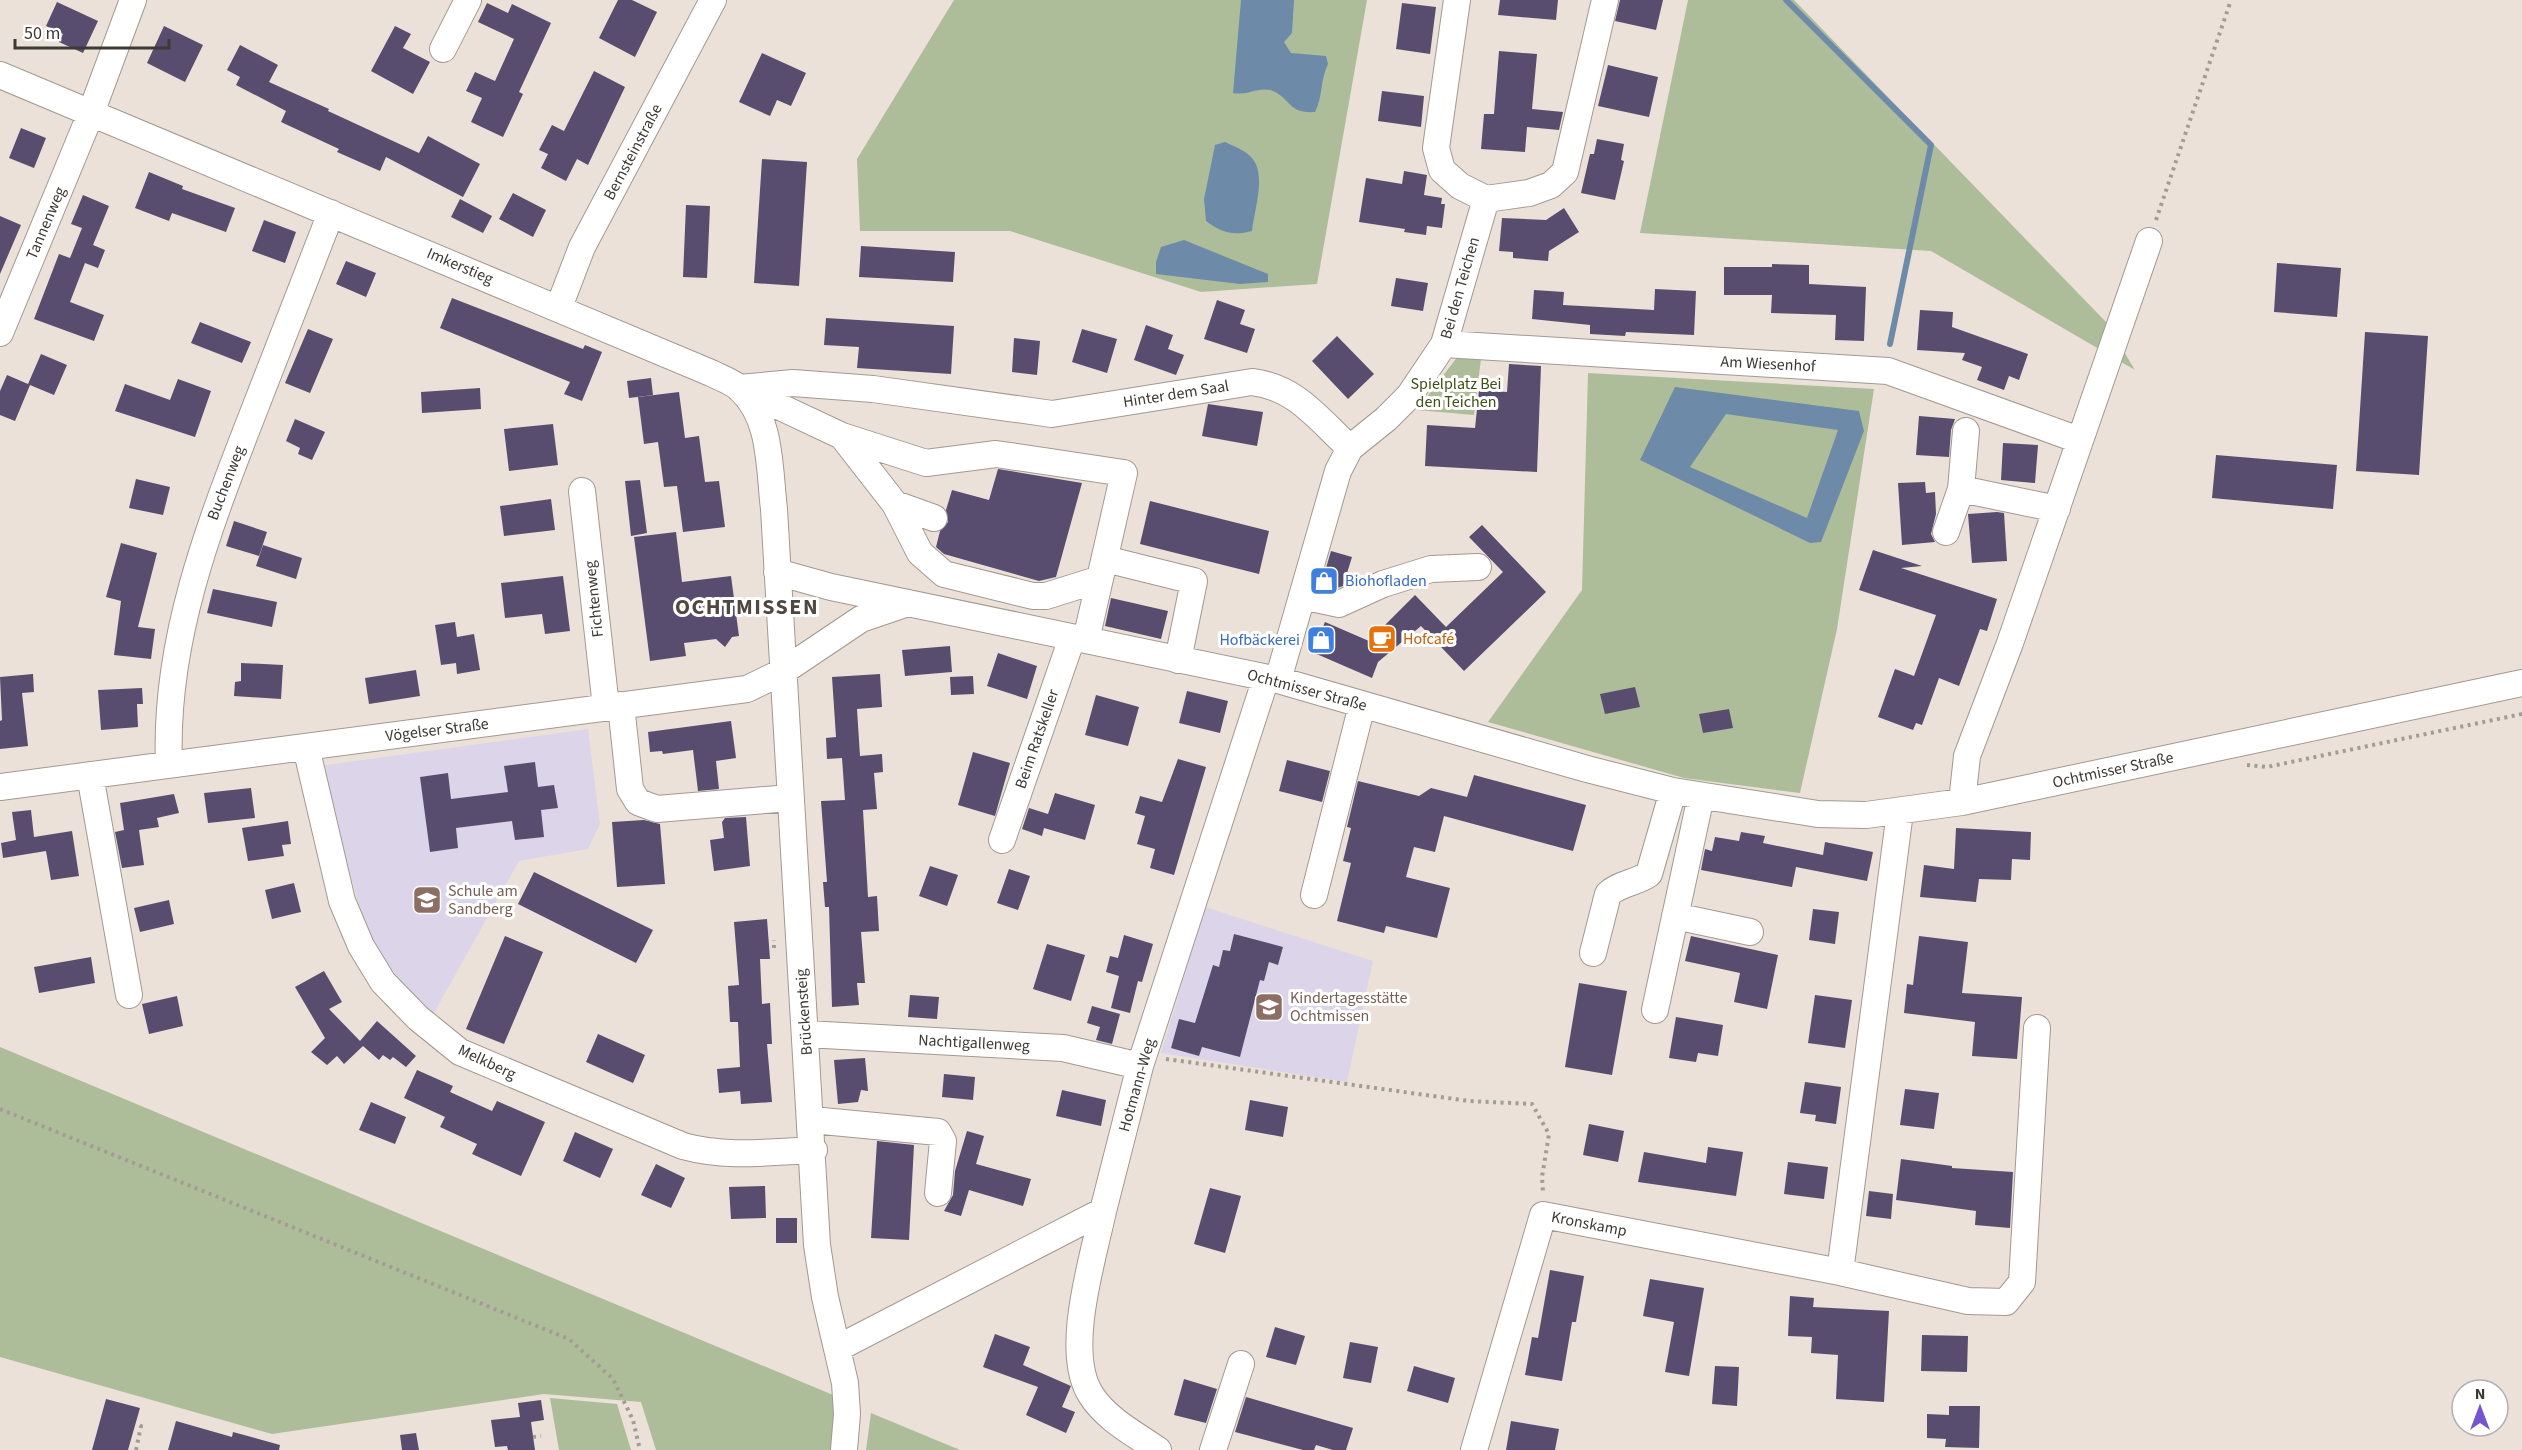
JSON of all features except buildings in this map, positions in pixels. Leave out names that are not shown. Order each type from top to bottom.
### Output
[{"type":"street","name":"Tannenweg","points":[[0,333],[91,113],[133,0]]},
{"type":"street","points":[[443,50],[468,0]]},
{"type":"street","name":"Bernsteinstraße","points":[[559,307],[582,247],[713,0]]},
{"type":"street","points":[[1457,0],[1436,148],[1442,170],[1460,186],[1486,199],[1529,193],[1551,185],[1565,172],[1605,0]]},
{"type":"street","name":"Imkerstieg","points":[[0,75],[559,307],[711,373],[739,388],[757,409],[765,434],[777,572]]},
{"type":"street","name":"Bei den Teichen","points":[[1350,448],[1386,419],[1409,396],[1428,372],[1444,344],[1486,199]]},
{"type":"street","name":"Buchenweg","points":[[169,764],[168,726],[177,646],[208,530],[331,213]]},
{"type":"street","points":[[1962,802],[1967,756],[2057,509],[2149,241]]},
{"type":"street","name":"Am Wiesenhof","points":[[1444,344],[1887,371],[2079,440]]},
{"type":"street","name":"Hinter dem Saal","points":[[739,388],[793,382],[873,389],[1052,414],[1251,382],[1273,384],[1290,393],[1350,448]]},
{"type":"street","points":[[739,388],[842,436],[894,504],[920,553],[944,574],[1033,596],[1046,596],[1102,569],[1194,581],[1178,660]]},
{"type":"street","points":[[1946,532],[1961,489],[1966,430]]},
{"type":"street","name":"Beim Ratskeller","points":[[842,436],[926,464],[996,454],[1124,473],[1102,569],[1079,639],[1002,840]]},
{"type":"street","points":[[1272,679],[1302,596],[1329,498],[1350,448]]},
{"type":"street","points":[[1961,489],[2057,509]]},
{"type":"street","name":"Fichtenweg","points":[[582,491],[614,706],[630,789],[638,802],[657,809],[790,798]]},
{"type":"street","points":[[894,504],[934,518]]},
{"type":"street","points":[[1302,596],[1339,604],[1383,584],[1431,569],[1478,567]]},
{"type":"street","name":"Ochtmisser Straße","points":[[777,572],[908,603],[1272,679],[1673,791],[1818,814],[1900,812],[1962,802],[2522,683]]},
{"type":"street","name":"Brückensteig","points":[[777,572],[814,1150],[817,1245],[825,1297],[838,1348],[846,1404],[844,1450]]},
{"type":"street","points":[[782,672],[861,619],[908,603]]},
{"type":"street","name":"Vögelser Straße","points":[[0,787],[747,689],[782,672]]},
{"type":"street","name":"Hotmann-Weg","points":[[1158,1450],[1107,1414],[1090,1395],[1080,1369],[1077,1341],[1103,1211],[1142,1060],[1272,679]]},
{"type":"street","points":[[1314,895],[1362,705]]},
{"type":"street","name":"Melkberg","points":[[306,747],[342,901],[361,946],[383,982],[418,1018],[460,1052],[682,1146],[708,1153],[729,1155],[814,1150]]},
{"type":"street","points":[[90,775],[129,995]]},
{"type":"street","points":[[1593,953],[1608,894],[1615,887],[1639,881],[1649,874],[1673,791]]},
{"type":"street","points":[[1655,1010],[1701,796]]},
{"type":"street","points":[[1840,1272],[1900,812]]},
{"type":"street","points":[[1675,916],[1750,932]]},
{"type":"street","name":"Kronskamp","points":[[1474,1450],[1544,1215],[1840,1272],[1968,1301],[2006,1302],[2022,1282],[2037,1028]]},
{"type":"street","name":"Nachtigallenweg","points":[[806,1034],[1063,1048],[1142,1060]]},
{"type":"street","points":[[812,1120],[938,1132],[943,1141],[938,1193]]},
{"type":"street","points":[[838,1348],[1103,1211]]},
{"type":"street","points":[[1213,1450],[1241,1364]]},
{"type":"path","points":[[2149,241],[2231,0]]},
{"type":"path","points":[[2242,764],[2267,767],[2522,714]]},
{"type":"path","points":[[774,940],[774,948]]},
{"type":"path","points":[[1142,1060],[1469,1101],[1532,1104],[1549,1134],[1542,1177],[1544,1215]]},
{"type":"path","points":[[0,1109],[569,1339],[613,1379],[633,1420],[640,1450]]},
{"type":"path","points":[[136,1425],[141,1426],[136,1450]]},
{"type":"path","points":[[533,1437],[541,1436]]},
{"type":"path","points":[[131,1441],[137,1444]]},
{"type":"shaded area","name":"Schule am Sandberg","points":[[588,729],[600,824],[588,849],[519,861],[430,1020],[369,939],[319,766]]},
{"type":"shaded area","name":"Kindertagesstätte Ochtmissen","points":[[1205,907],[1373,961],[1347,1082],[1161,1053]]},
{"type":"green space","points":[[954,0],[1367,0],[1317,284],[1201,292],[1010,231],[860,231],[857,159]]},
{"type":"green space","points":[[1688,0],[1794,0],[2106,322],[2135,370],[1931,251],[1640,233]]},
{"type":"green space","name":"Spielplatz Bei den Teichen","points":[[1458,356],[1481,359],[1474,415],[1417,410]]},
{"type":"green space","points":[[1588,373],[1874,389],[1837,629],[1800,793],[1684,778],[1488,722],[1582,590]]},
{"type":"green space","points":[[0,1047],[833,1395],[835,1440],[831,1450],[656,1450],[641,1402],[544,1394],[272,1434],[0,1357]]},
{"type":"green space","points":[[550,1398],[617,1404],[631,1450],[559,1450]]},
{"type":"green space","points":[[871,1413],[960,1450],[866,1450]]},
{"type":"water","points":[[1241,0],[1294,0],[1292,33],[1284,42],[1291,53],[1326,56],[1328,64],[1315,112],[1294,108],[1270,90],[1233,93]]},
{"type":"water","points":[[1225,142],[1250,156],[1258,172],[1259,192],[1252,231],[1228,232],[1206,221],[1204,199],[1215,145]]},
{"type":"water","points":[[1184,240],[1268,274],[1268,282],[1240,284],[1156,274],[1156,262],[1161,247]]},
{"type":"water","points":[[1675,387],[1859,411],[1864,431],[1821,542],[1810,543],[1640,460]],"holes":[[[1726,414],[1838,430],[1807,518],[1690,467]]]},
{"type":"waterway","points":[[1786,0],[1931,145],[1890,344]]},
{"type":"place","name":"Biohofladen","points":[[1324,581]]},
{"type":"place","name":"Hofcafé","points":[[1382,639]]},
{"type":"place","name":"Hofbäckerei","points":[[1321,640]]},
{"type":"place","name":"Schule am Sandberg","points":[[427,900]]},
{"type":"place","name":"Kindertagesstätte Ochtmissen","points":[[1269,1007]]},
{"type":"district","name":"OCHTMISSEN","points":[[747,607]]}]
